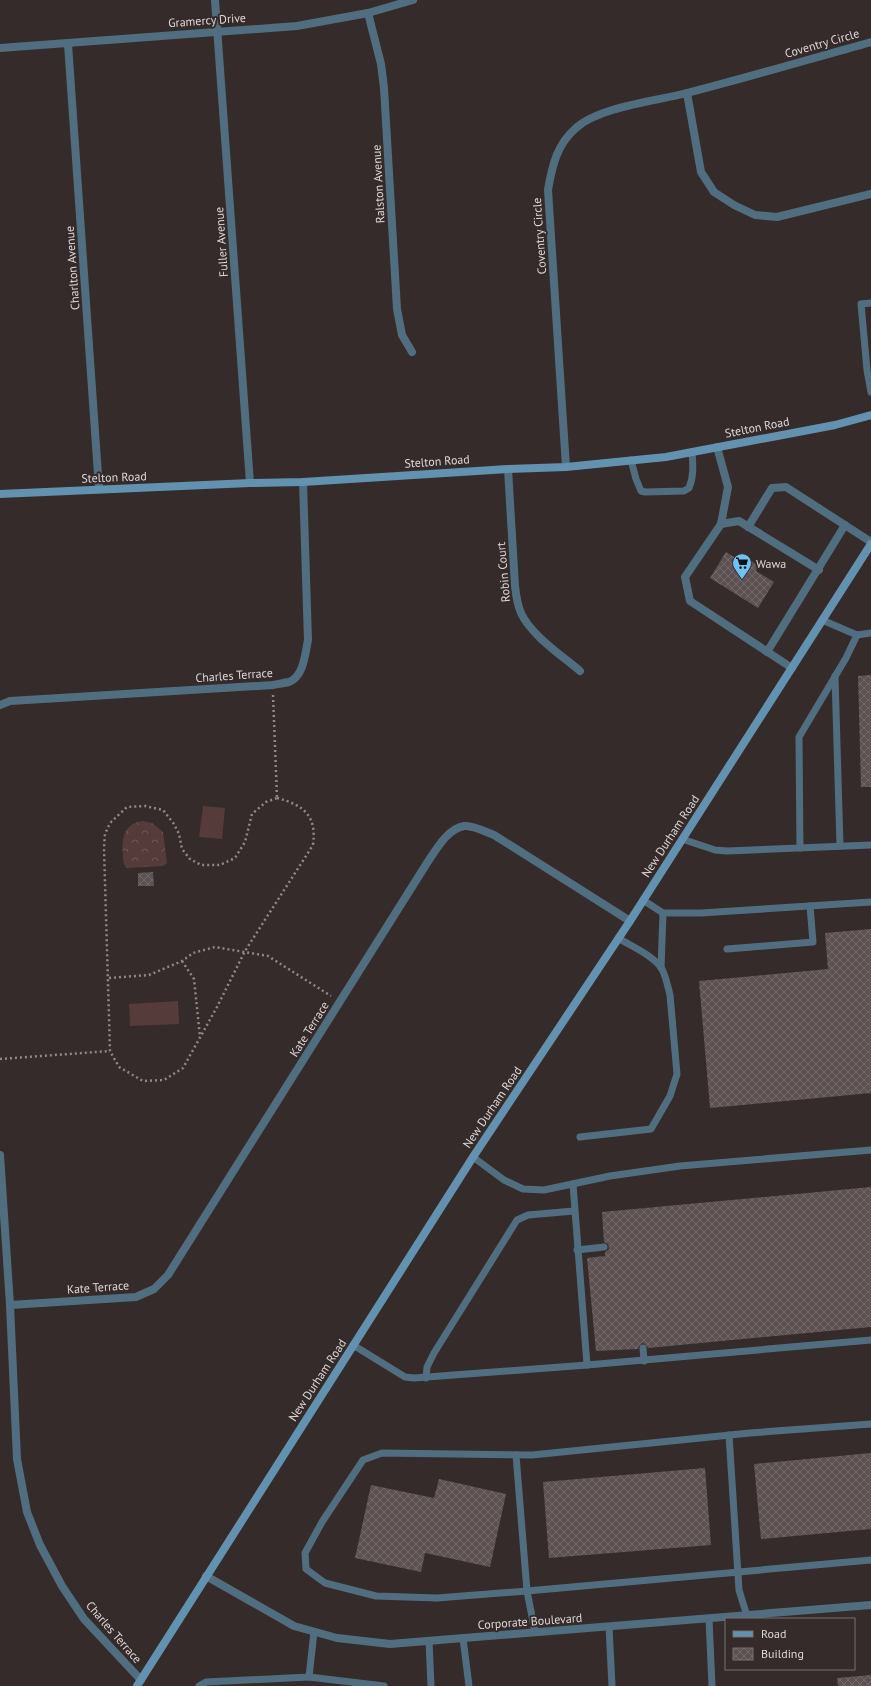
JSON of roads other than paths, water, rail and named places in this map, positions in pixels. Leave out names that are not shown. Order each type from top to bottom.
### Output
[{"type":"main road","name":"Stelton Road","points":[[0,494],[303,482],[566,466],[666,457],[834,425],[871,415]]},
{"type":"main road","name":"New Durham Road","points":[[139,1683],[473,1157],[644,900],[871,543]]},
{"type":"street","name":"Fuller Avenue","points":[[216,0],[250,483]]},
{"type":"street","name":"Gramercy Drive","points":[[0,48],[297,26],[368,13],[413,0]]},
{"type":"street","name":"Ralston Avenue","points":[[368,13],[381,64],[384,88],[397,309],[402,334],[412,352]]},
{"type":"street","name":"Coventry Circle","points":[[566,466],[548,190],[556,156],[564,140],[589,118],[605,112],[687,93],[871,42]]},
{"type":"street","name":"Charlton Avenue","points":[[68,44],[99,490]]},
{"type":"street","points":[[687,93],[701,172],[714,192],[734,205],[755,215],[777,217],[871,194]]},
{"type":"street","points":[[717,447],[728,487],[722,524],[685,577],[690,601],[792,668]]},
{"type":"street","name":"Robin Court","points":[[508,469],[515,586],[519,608],[531,628],[580,671]]},
{"type":"street","name":"Charles Terrace","points":[[0,705],[10,701],[273,685],[290,682],[297,676],[304,662],[308,640],[303,482]]},
{"type":"street","points":[[748,527],[772,488],[786,487],[871,543]]},
{"type":"street","points":[[722,524],[739,521],[819,570]]},
{"type":"street","points":[[767,652],[819,570],[845,525]]},
{"type":"street","name":"Kate Terrace","points":[[10,1305],[136,1297],[154,1289],[168,1275],[427,863],[447,834],[464,826],[494,835],[630,921]]},
{"type":"street","name":"Charles Terrace","points":[[0,1155],[10,1305],[17,1459],[27,1512],[40,1545],[62,1586],[84,1619],[139,1683]]},
{"type":"street","name":"Corporate Boulevard","points":[[206,1576],[294,1626],[338,1638],[390,1644],[871,1605]]},
{"type":"lane","points":[[871,303],[861,304],[871,392]]},
{"type":"lane","points":[[631,460],[636,479],[641,490],[645,492],[684,490],[689,488],[693,473],[692,452]]},
{"type":"lane","points":[[822,620],[857,635],[871,633]]},
{"type":"lane","points":[[800,848],[799,737],[857,635]]},
{"type":"lane","points":[[835,676],[840,846]]},
{"type":"lane","points":[[682,839],[715,850],[871,845]]},
{"type":"lane","points":[[644,900],[663,913],[701,914],[871,902]]},
{"type":"lane","points":[[727,949],[813,942],[810,906]]},
{"type":"lane","points":[[661,968],[663,913]]},
{"type":"lane","points":[[580,1137],[651,1129],[667,1102],[674,1086],[677,1074],[670,995],[661,968],[653,960],[618,938]]},
{"type":"lane","points":[[473,1157],[504,1180],[523,1189],[544,1190],[610,1176],[680,1166],[871,1150]]},
{"type":"lane","points":[[573,1184],[587,1366]]},
{"type":"lane","points":[[426,1378],[427,1367],[434,1353],[517,1220],[528,1215],[574,1211]]},
{"type":"lane","points":[[577,1250],[604,1247]]},
{"type":"lane","points":[[353,1345],[405,1377],[426,1378],[587,1366],[871,1340]]},
{"type":"lane","points":[[643,1348],[644,1361]]},
{"type":"lane","points":[[871,1424],[729,1435],[532,1455],[382,1453],[363,1460],[322,1522],[305,1553],[306,1569],[325,1583],[376,1596],[437,1598],[871,1560]]},
{"type":"lane","points":[[729,1435],[739,1590],[747,1616]]},
{"type":"lane","points":[[516,1455],[527,1591],[535,1632]]},
{"type":"lane","points":[[709,1619],[712,1686]]},
{"type":"lane","points":[[609,1627],[612,1686]]},
{"type":"lane","points":[[309,1677],[314,1632]]},
{"type":"lane","points":[[463,1638],[469,1686]]},
{"type":"lane","points":[[429,1641],[431,1686]]},
{"type":"lane","points":[[199,1686],[206,1682],[309,1677],[384,1686]]},
{"type":"place","name":"Wawa","points":[[742,580]]}]
